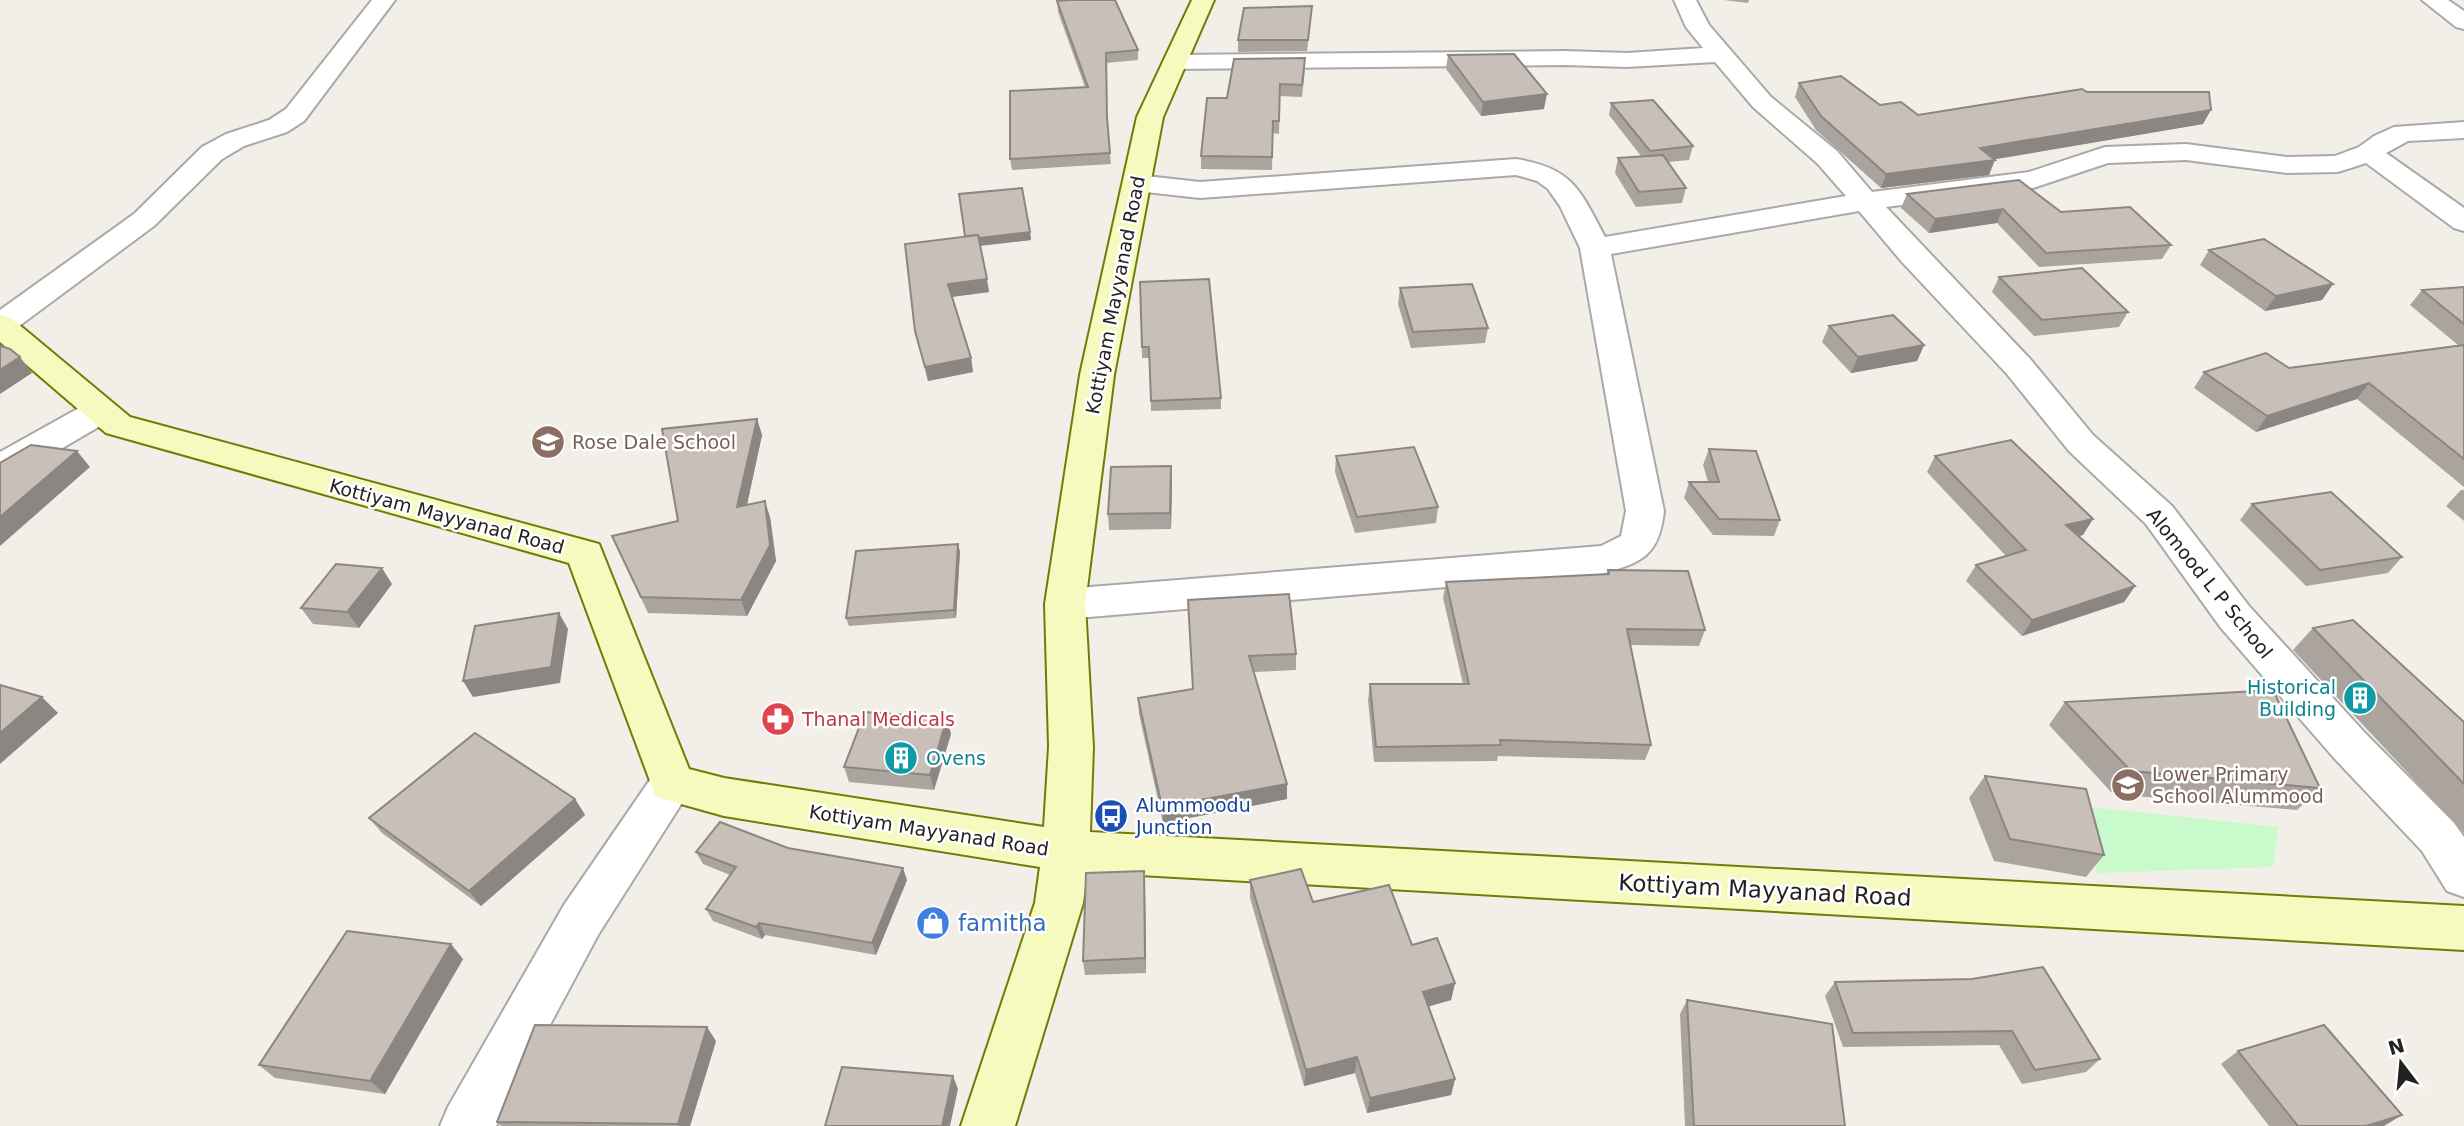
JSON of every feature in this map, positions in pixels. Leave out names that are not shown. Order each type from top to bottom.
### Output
[{"type":"main road","name":"Kottiyam Mayyanad Road","points":[[988,1126],[1059,903],[1066,851],[1071,747],[1065,604],[1097,375],[1150,117],[1203,0]]},
{"type":"main road","name":"Kottiyam Mayyanad Road","points":[[0,325],[118,425],[585,554],[672,784],[723,797],[1066,851],[2464,928]]},
{"type":"street","points":[[0,325],[144,220],[212,153],[235,140],[278,126],[295,115],[384,0]]},
{"type":"street","name":"Alomood L P School","points":[[1685,0],[1698,27],[1762,102],[1827,157],[1913,256],[2019,367],[2081,443],[2158,515],[2235,617],[2350,746],[2438,837],[2464,876]]},
{"type":"street","points":[[2433,0],[2464,22]]},
{"type":"street","points":[[1175,62],[1565,58],[1627,60],[1721,54]]},
{"type":"street","points":[[1594,248],[1867,201],[2033,180],[2105,155],[2186,152],[2287,165],[2338,164],[2369,153],[2383,142],[2403,133],[2464,130]]},
{"type":"street","points":[[2369,153],[2464,222]]},
{"type":"street","points":[[1065,604],[1602,560],[1627,552],[1643,536],[1645,512],[1594,248],[1566,188],[1534,169],[1516,167],[1200,190],[1137,183]]},
{"type":"street","points":[[0,468],[100,411]]},
{"type":"street","points":[[467,1126],[581,920],[672,784]]},
{"type":"green space","points":[[2090,807],[2278,827],[2273,867],[2097,873]]},
{"type":"building","points":[[1115,0],[1138,50],[1106,53],[1110,153],[1010,159],[1010,91],[1088,87],[1057,1]]},
{"type":"building","points":[[1312,6],[1308,40],[1238,40],[1244,8]]},
{"type":"building","points":[[1514,54],[1547,94],[1483,102],[1448,55]]},
{"type":"building","points":[[1305,58],[1302,85],[1280,84],[1279,121],[1273,121],[1272,157],[1201,156],[1207,98],[1227,98],[1234,59]]},
{"type":"building","points":[[1841,76],[1880,105],[1901,102],[1918,115],[2082,89],[2087,92],[2209,92],[2211,110],[1980,148],[1995,160],[1886,174],[1821,116],[1799,83]]},
{"type":"building","points":[[1653,100],[1693,146],[1650,151],[1611,103]]},
{"type":"building","points":[[1663,155],[1686,188],[1639,192],[1618,158]]},
{"type":"building","points":[[2019,180],[2061,212],[2130,207],[2171,245],[2046,253],[2003,209],[1935,219],[1907,194]]},
{"type":"building","points":[[1022,188],[1030,232],[979,238],[978,235],[965,236],[959,194]]},
{"type":"building","points":[[978,235],[987,279],[948,284],[971,358],[925,367],[915,331],[905,244]]},
{"type":"building","points":[[2264,239],[2333,284],[2276,296],[2209,250]]},
{"type":"building","points":[[2082,268],[2128,312],[2042,320],[1999,277]]},
{"type":"building","points":[[1209,279],[1221,398],[1151,401],[1149,347],[1142,347],[1140,282]]},
{"type":"building","points":[[1472,284],[1488,328],[1413,332],[1400,288]]},
{"type":"building","points":[[2464,287],[2464,324],[2422,290]]},
{"type":"building","points":[[1893,315],[1924,345],[1858,357],[1829,326]]},
{"type":"building","points":[[2464,345],[2464,459],[2369,383],[2267,416],[2204,372],[2266,353],[2289,368]]},
{"type":"building","points":[[0,346],[10,349],[20,357],[0,370]]},
{"type":"building","points":[[757,419],[737,507],[765,501],[770,545],[741,600],[641,597],[612,536],[678,521],[662,429]]},
{"type":"building","points":[[2011,440],[2093,519],[2066,525],[2135,586],[2032,620],[1976,565],[2026,550],[1935,456]]},
{"type":"building","points":[[31,445],[77,451],[0,517],[0,463]]},
{"type":"building","points":[[1414,447],[1438,507],[1357,517],[1336,456]]},
{"type":"building","points":[[1709,449],[1756,451],[1780,520],[1719,519],[1689,482],[1719,482]]},
{"type":"building","points":[[1171,466],[1170,513],[1108,514],[1111,467]]},
{"type":"building","points":[[2331,492],[2402,557],[2320,570],[2252,504]]},
{"type":"building","points":[[958,544],[954,610],[846,618],[856,551]]},
{"type":"building","points":[[336,564],[382,568],[347,612],[301,608]]},
{"type":"building","points":[[1608,570],[1688,571],[1705,630],[1627,629],[1651,745],[1500,740],[1501,745],[1376,747],[1370,684],[1469,684],[1446,582],[1609,574]]},
{"type":"building","points":[[1289,594],[1296,654],[1249,656],[1287,784],[1162,807],[1138,698],[1193,689],[1188,600]]},
{"type":"building","points":[[559,613],[551,667],[463,681],[475,626]]},
{"type":"building","points":[[2353,620],[2464,722],[2464,784],[2313,628]]},
{"type":"building","points":[[0,685],[42,697],[0,733]]},
{"type":"building","points":[[2273,690],[2320,788],[2131,771],[2065,702]]},
{"type":"building","name":"Ovens","points":[[865,712],[947,718],[930,775],[844,767]]},
{"type":"building","points":[[475,733],[575,799],[469,891],[369,818]]},
{"type":"building","points":[[1985,776],[2086,789],[2104,855],[2010,839]]},
{"type":"building","points":[[720,822],[788,848],[903,868],[872,943],[759,923],[756,927],[706,909],[736,867],[696,852]]},
{"type":"building","points":[[1301,869],[1313,902],[1389,885],[1412,945],[1437,938],[1455,983],[1423,992],[1455,1079],[1370,1098],[1357,1057],[1306,1070],[1250,880]]},
{"type":"building","points":[[1144,871],[1145,958],[1083,961],[1086,873]]},
{"type":"building","points":[[347,931],[451,944],[370,1081],[259,1065]]},
{"type":"building","points":[[2043,967],[2100,1059],[2035,1070],[2012,1031],[1853,1033],[1835,982],[1972,979]]},
{"type":"building","points":[[1687,1000],[1832,1024],[1845,1126],[1694,1126]]},
{"type":"building","points":[[535,1025],[707,1027],[678,1124],[497,1122]]},
{"type":"building","points":[[2324,1025],[2402,1115],[2366,1126],[2298,1126],[2238,1051]]},
{"type":"building","points":[[842,1067],[953,1076],[942,1126],[825,1126]]},
{"type":"place","name":"Rose Dale School","points":[[548,442]]},
{"type":"place","name":"Historical Building","points":[[2360,698]]},
{"type":"place","name":"Thanal Medicals","points":[[778,719]]},
{"type":"place","name":"Ovens","points":[[901,758]]},
{"type":"place","name":"Lower Primary School Alummood","points":[[2128,785]]},
{"type":"place","name":"Alummoodu Junction","points":[[1111,816]]},
{"type":"place","name":"famitha","points":[[933,923]]}]
